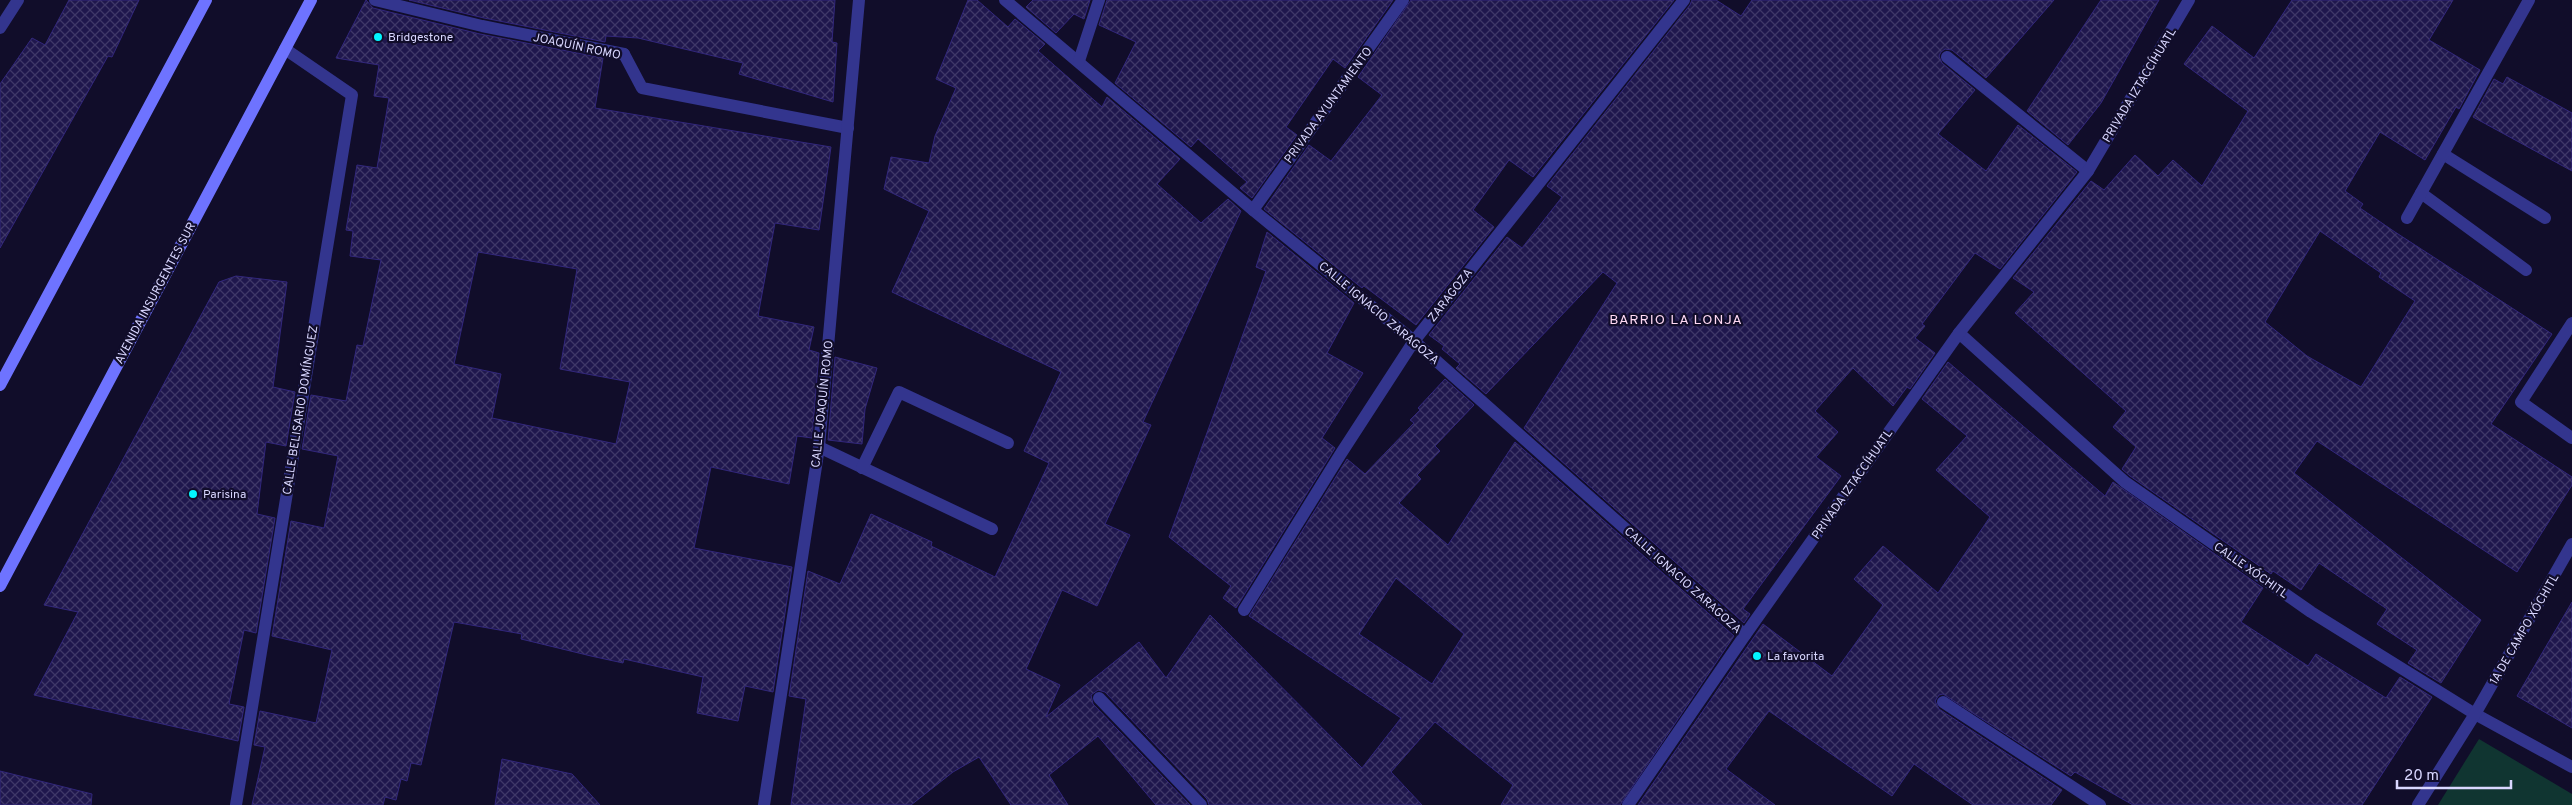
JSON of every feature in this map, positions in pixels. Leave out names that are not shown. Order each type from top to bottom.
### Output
[{"type":"main road","points":[[0,385],[206,0]]},
{"type":"main road","name":"AVENIDA INSURGENTES SUR","points":[[0,586],[311,0]]},
{"type":"street","points":[[0,28],[18,0]]},
{"type":"street","name":"JOAQUÍN ROMO","points":[[375,0],[482,26],[624,54],[642,88],[848,128]]},
{"type":"street","name":"CALLE JOAQUÍN ROMO","points":[[764,805],[819,447],[859,0]]},
{"type":"street","name":"CALLE IGNACIO ZARAGOZA","points":[[1005,0],[1253,210],[1414,341],[1746,635]]},
{"type":"street","points":[[1079,61],[1100,0]]},
{"type":"street","name":"PRIVADA AYUNTAMIENTO","points":[[1253,210],[1403,0]]},
{"type":"street","name":"ZARAGOZA","points":[[1244,610],[1340,455],[1414,341],[1684,0]]},
{"type":"street","name":"PRIVADA IZTACCÍHUATL","points":[[1628,805],[1959,333],[2088,171],[2189,0]]},
{"type":"street","points":[[2407,218],[2529,0]]},
{"type":"street","name":"CALLE BELISARIO DOMÍNGUEZ","points":[[236,805],[352,95],[285,49]]},
{"type":"street","points":[[1947,58],[2088,171]]},
{"type":"street","points":[[2443,154],[2545,218]]},
{"type":"street","points":[[2421,194],[2526,270]]},
{"type":"street","points":[[2572,323],[2521,402],[2572,438]]},
{"type":"street","name":"CALLE XÓCHITL","points":[[1959,333],[2125,482],[2310,612],[2475,714],[2572,767]]},
{"type":"street","points":[[862,468],[899,392],[1008,443]]},
{"type":"street","points":[[819,447],[992,529]]},
{"type":"street","name":"1A DE CAMPO XÓCHITL","points":[[2418,805],[2475,714],[2572,544]]},
{"type":"street","points":[[1099,698],[1201,805]]},
{"type":"street","points":[[1944,702],[2100,805]]},
{"type":"green space","points":[[2479,739],[2572,794],[2572,805],[2438,805]]},
{"type":"building","points":[[69,0],[139,0],[112,57],[108,56],[0,248],[0,84],[32,38],[45,45]]},
{"type":"building","points":[[366,0],[373,8],[480,34],[603,58],[595,108],[831,147],[819,230],[775,223],[758,316],[814,327],[809,350],[819,353],[812,438],[797,436],[789,484],[711,467],[694,548],[792,567],[773,692],[745,686],[738,721],[697,713],[703,677],[624,659],[623,663],[591,656],[521,639],[522,634],[454,622],[421,765],[411,763],[407,781],[401,779],[396,800],[385,797],[383,805],[252,805],[265,747],[254,745],[260,711],[316,723],[332,650],[272,636],[291,521],[324,528],[338,456],[302,449],[311,395],[346,401],[357,345],[363,346],[381,260],[350,256],[353,231],[346,230],[357,165],[377,168],[389,98],[374,96],[379,65],[336,58]],"holes":[[[478,252],[577,269],[560,369],[630,382],[616,444],[492,418],[501,374],[454,364]]]},
{"type":"building","points":[[409,0],[835,0],[832,42],[837,43],[833,102],[739,74],[743,63],[638,38],[606,36],[605,42],[484,18]]},
{"type":"building","points":[[968,0],[977,0],[1008,27],[1015,19],[1045,44],[1038,51],[1102,107],[1107,97],[1180,159],[1157,184],[1201,223],[1228,199],[1241,211],[1143,422],[1151,425],[1105,524],[1130,535],[1097,606],[1062,590],[1026,669],[1060,685],[1046,717],[1139,642],[1166,678],[1210,615],[1362,768],[1401,718],[1249,616],[1347,459],[1365,474],[1414,423],[1410,420],[1420,410],[1418,408],[1445,379],[1474,405],[1435,446],[1440,451],[1417,475],[1421,479],[1399,503],[1448,545],[1515,442],[1734,636],[1620,805],[1501,805],[1513,785],[1435,722],[1391,772],[1422,805],[1209,805],[1207,799],[1105,692],[1098,690],[1091,695],[1093,704],[1190,805],[1156,805],[1098,736],[1049,775],[1068,805],[1011,805],[979,757],[953,772],[911,805],[791,805],[806,699],[789,696],[808,571],[840,584],[871,514],[932,542],[931,546],[995,577],[1049,463],[1024,451],[1061,372],[892,292],[929,211],[884,189],[891,157],[929,163],[935,136],[956,88],[936,79]],"holes":[[[1396,578],[1464,634],[1432,684],[1359,634]]]},
{"type":"building","points":[[1033,0],[1090,0],[1084,19],[1074,14],[1056,33],[1026,7]]},
{"type":"building","points":[[1107,0],[1393,0],[1345,68],[1333,59],[1286,127],[1297,135],[1252,198],[1240,188],[1247,182],[1198,139],[1191,147],[1115,83],[1136,42],[1099,25]]},
{"type":"building","points":[[1411,0],[1674,0],[1533,177],[1509,160],[1473,210],[1494,227],[1416,325],[1364,286],[1362,288],[1264,209],[1309,145],[1331,161],[1382,95],[1358,77]]},
{"type":"building","points":[[1692,0],[1716,0],[1741,16],[1752,0],[2054,0],[1986,78],[1952,50],[1945,49],[1941,52],[1939,56],[1942,63],[1975,90],[1938,134],[1986,171],[2018,125],[2077,172],[2000,269],[1975,253],[1922,324],[1925,326],[1915,338],[1935,353],[1910,389],[1907,387],[1893,406],[1853,368],[1815,411],[1838,432],[1816,457],[1841,476],[1743,609],[1750,614],[1744,623],[1524,428],[1617,283],[1603,272],[1486,394],[1456,368],[1460,364],[1442,349],[1444,346],[1429,335],[1507,237],[1522,248],[1562,197],[1547,186]]},
{"type":"building","points":[[2101,0],[2159,0],[2101,103],[2068,145],[2027,111]]},
{"type":"building","points":[[2292,0],[2453,0],[2429,40],[2480,70],[2459,109],[2456,107],[2425,160],[2380,132],[2345,191],[2363,204],[2360,208],[2552,334],[2491,424],[2572,477],[2572,485],[2517,572],[2317,441],[2294,473],[2481,620],[2441,683],[2408,663],[2417,650],[2377,624],[2387,609],[2319,563],[2301,590],[2273,571],[2271,574],[2130,476],[2122,469],[2136,447],[2113,427],[2126,411],[2015,313],[2034,292],[2013,278],[2091,181],[2104,190],[2135,155],[2158,176],[2173,160],[2202,186],[2248,111],[2184,64],[2212,26],[2254,58]],"holes":[[[2320,231],[2381,273],[2379,277],[2415,301],[2361,387],[2307,356],[2265,322]]]},
{"type":"building","points":[[2507,77],[2572,113],[2572,171],[2473,117],[2494,79],[2503,84]]},
{"type":"building","points":[[1267,232],[1354,303],[1327,353],[1363,373],[1322,438],[1335,448],[1236,608],[1223,598],[1231,586],[1169,537],[1266,271],[1256,267]]},
{"type":"building","points":[[236,276],[287,282],[273,387],[295,392],[286,446],[266,442],[257,514],[275,518],[256,633],[244,630],[229,704],[244,707],[238,741],[34,695],[78,612],[44,605],[219,282]]},
{"type":"building","points":[[835,357],[877,368],[865,409],[862,444],[828,440]]},
{"type":"building","points":[[1948,362],[2105,496],[2113,482],[2263,588],[2241,622],[2308,666],[2316,654],[2386,698],[2400,677],[2432,697],[2362,805],[2133,805],[2075,772],[2071,776],[1943,694],[1939,695],[1935,701],[1939,709],[2062,790],[2051,805],[1973,805],[1914,764],[1892,796],[1769,711],[1726,769],[1775,805],[1638,805],[1763,624],[1832,676],[1883,605],[1854,579],[1883,546],[1938,593],[1990,517],[1936,470],[1967,436],[1922,399]]},
{"type":"building","points":[[2572,602],[2572,728],[2517,696]]},
{"type":"building","points":[[502,759],[572,774],[600,805],[495,805]]},
{"type":"building","points":[[0,771],[92,794],[91,805],[0,805]]},
{"type":"place","name":"Bridgestone","points":[[378,37]]},
{"type":"place","name":"Parisina","points":[[193,494]]},
{"type":"place","name":"La favorita","points":[[1757,656]]},
{"type":"district","name":"BARRIO LA LONJA","points":[[1676,319]]}]
